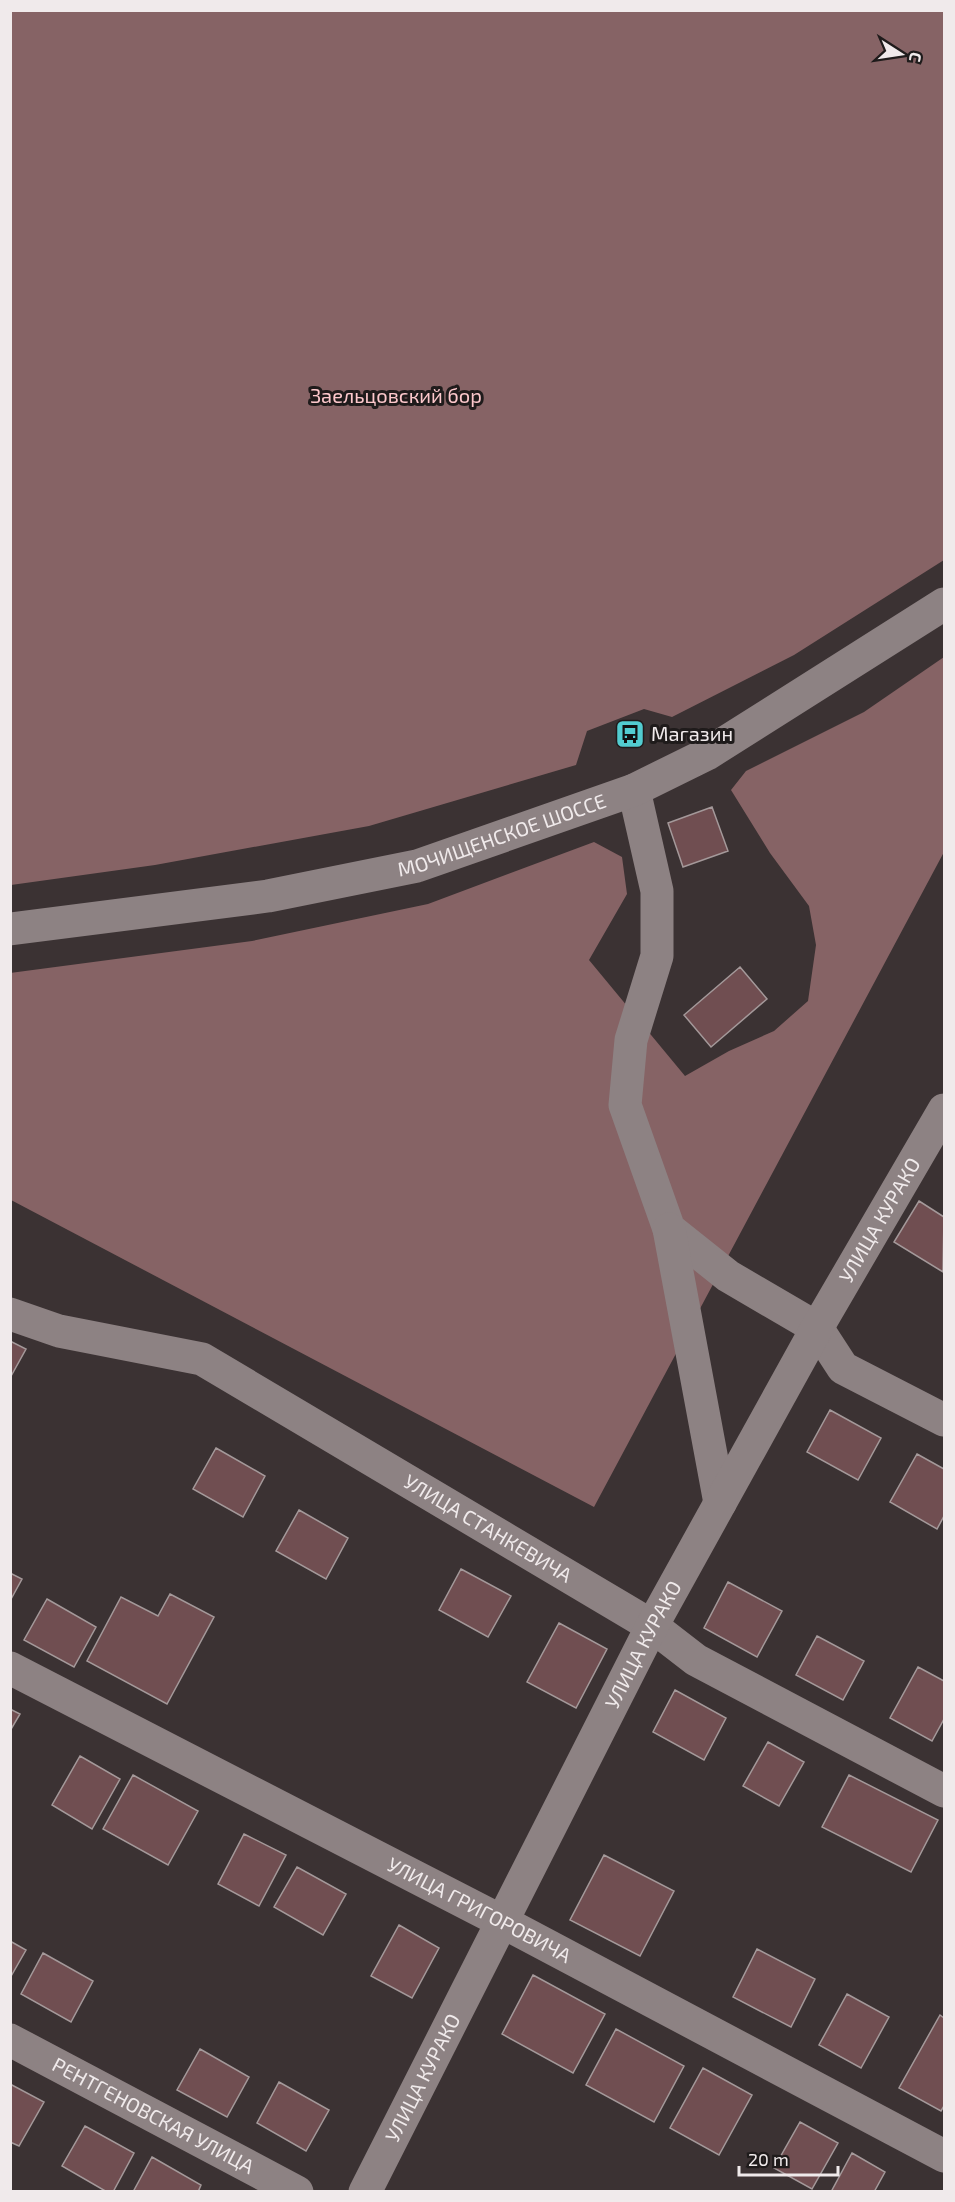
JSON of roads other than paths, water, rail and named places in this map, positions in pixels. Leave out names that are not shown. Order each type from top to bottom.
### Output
[{"type":"street","name":"МОЧИЩЕНСКОЕ ШОССЕ","points":[[10,929],[268,896],[417,866],[634,790],[706,754],[945,604]]},
{"type":"street","points":[[634,790],[657,891],[657,956],[631,1040],[625,1104],[669,1229],[720,1503]]},
{"type":"street","name":"УЛИЦА КУРАКО","points":[[365,2192],[652,1626],[817,1328],[945,1110]]},
{"type":"street","points":[[669,1229],[728,1276],[817,1328],[843,1368],[945,1420]]},
{"type":"street","name":"УЛИЦА СТАНКЕВИЧА","points":[[10,1314],[59,1330],[202,1359],[652,1626],[696,1660],[945,1791]]},
{"type":"street","name":"УЛИЦА ГРИГОРОВИЧА","points":[[10,1668],[501,1921],[945,2156]]},
{"type":"street","name":"РЕНТГЕНОВСКАЯ УЛИЦА","points":[[10,2040],[297,2192]]},
{"type":"place","name":"Магазин","points":[[630,734]]},
{"type":"park label","name":"Заельцовский бор","points":[[396,396]]}]
